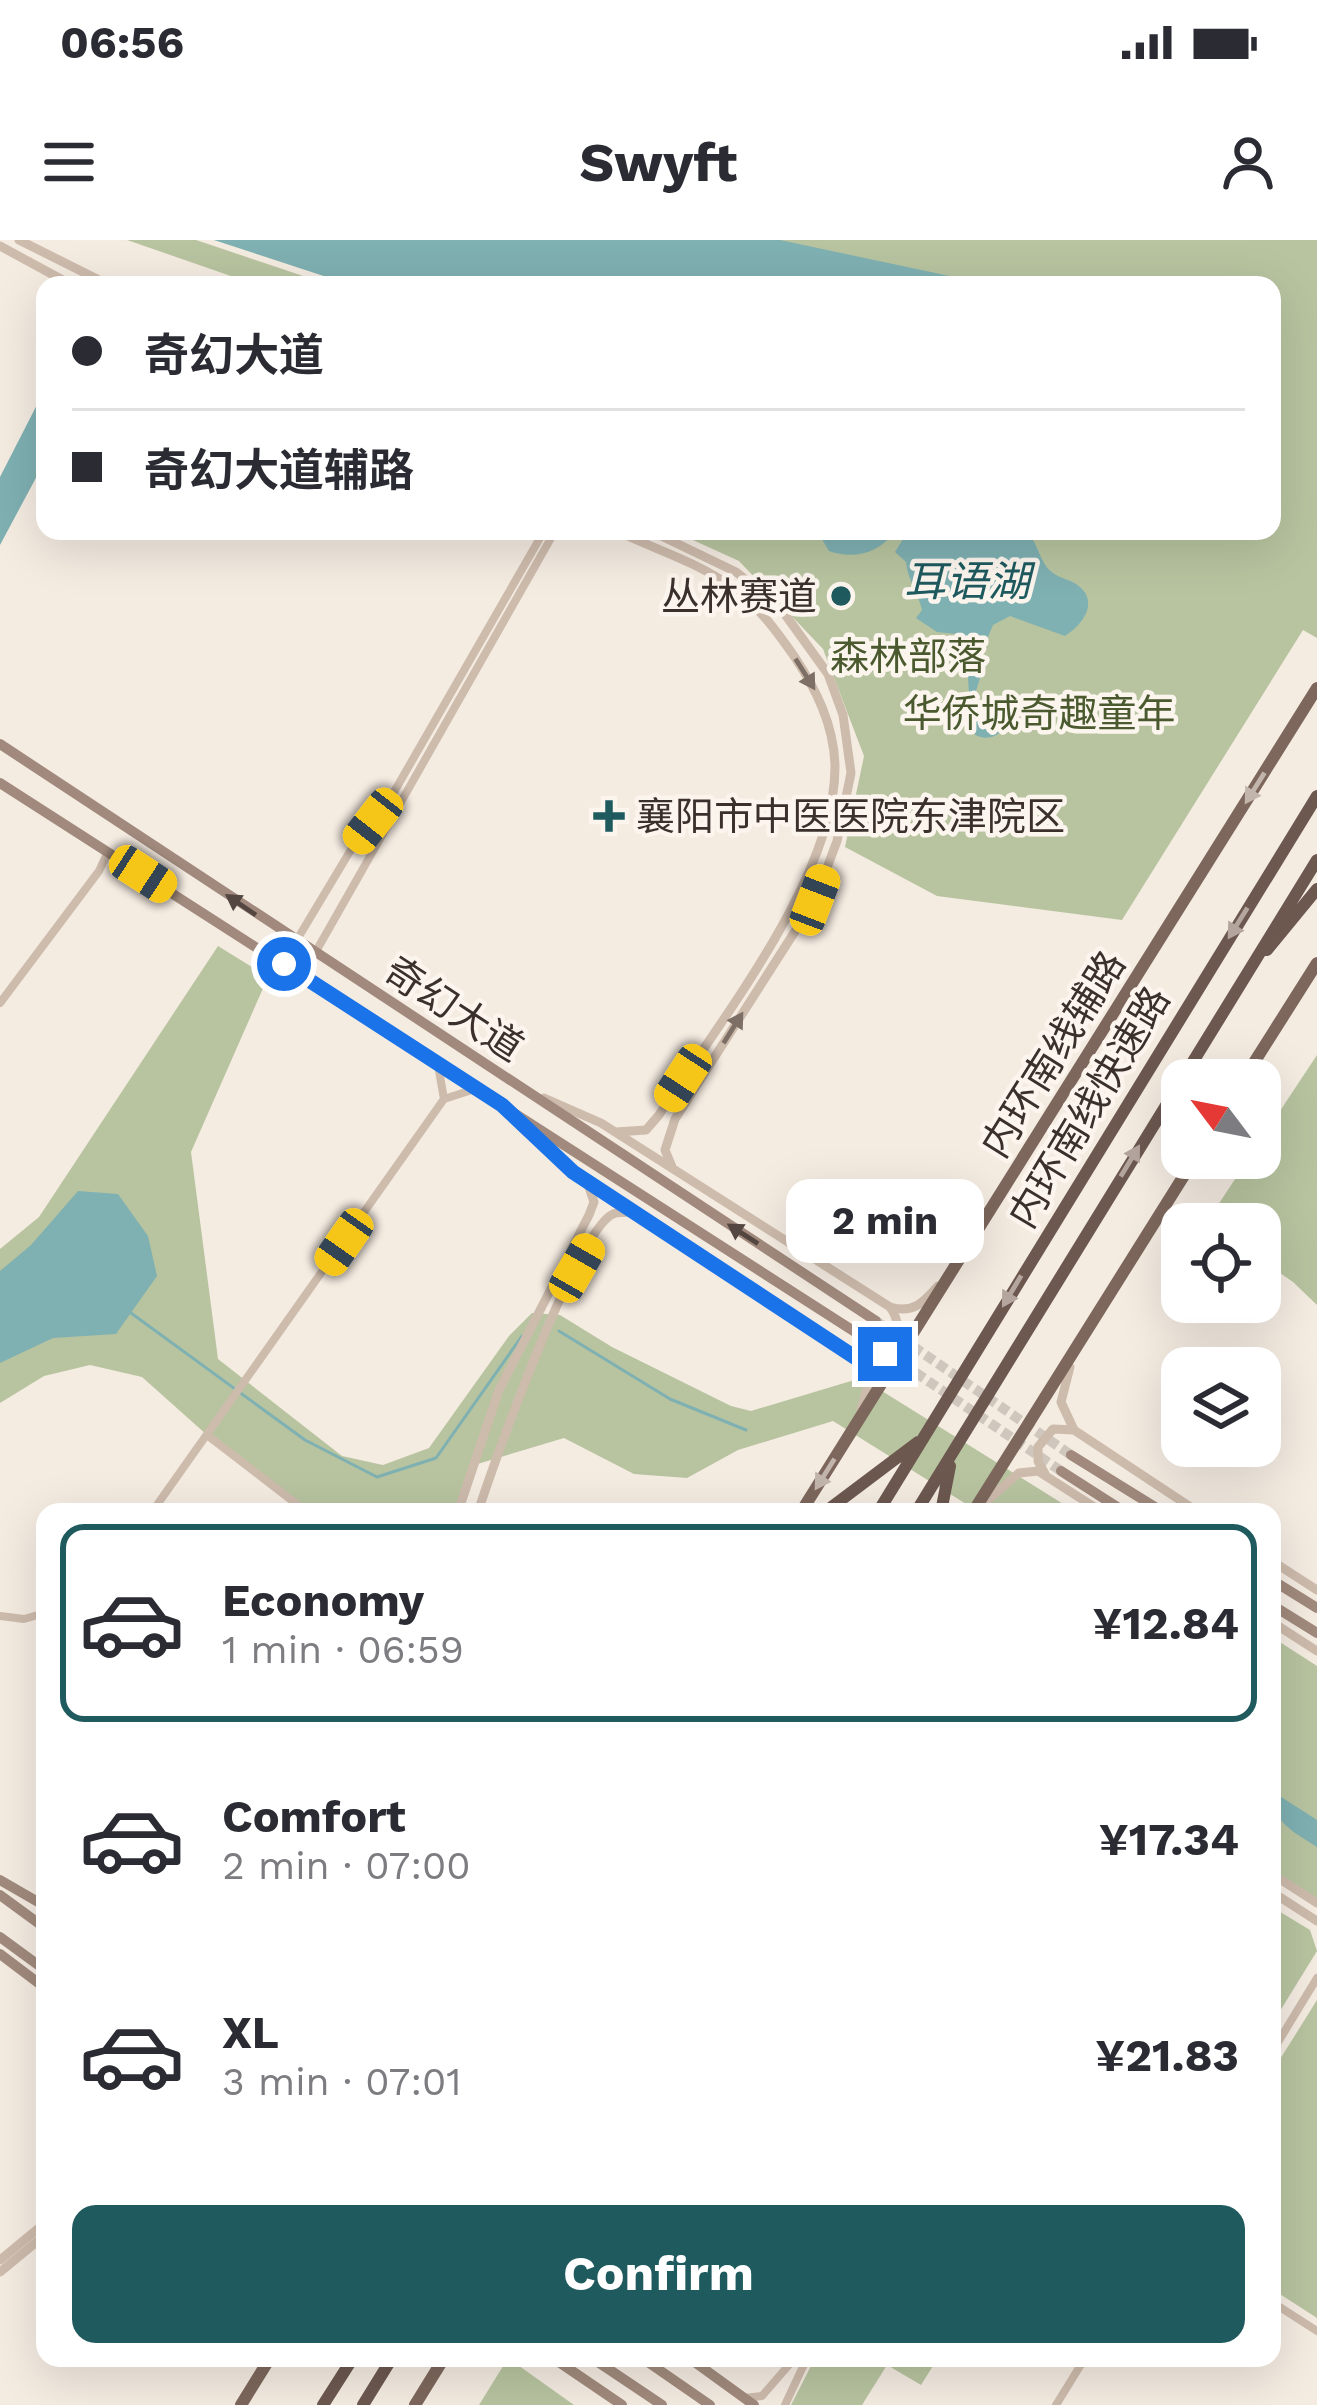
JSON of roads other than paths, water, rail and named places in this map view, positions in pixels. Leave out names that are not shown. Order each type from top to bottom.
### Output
[{"type":"highway","name":"内环南线快速路","points":[[884,1503],[1317,796]]},
{"type":"highway","name":"内环南线快速路","points":[[922,1503],[1317,860]]},
{"type":"highway","points":[[1239,983],[1317,889]]},
{"type":"highway","points":[[837,1503],[924,1438]]},
{"type":"highway","points":[[943,1503],[952,1454]]},
{"type":"highway","points":[[323,2405],[346,2367]]},
{"type":"highway","points":[[363,2405],[386,2367]]},
{"type":"main road","name":"内环南线辅路","points":[[807,1503],[1317,688]]},
{"type":"main road","name":"奇幻大道","points":[[0,744],[876,1321]]},
{"type":"main road","name":"奇幻大道","points":[[0,784],[866,1339]]},
{"type":"main road","points":[[1257,1059],[1317,963]]},
{"type":"main road","points":[[980,1503],[1182,1179]]},
{"type":"main road","points":[[1071,1455],[1148,1503]]},
{"type":"main road","points":[[1061,1471],[1111,1503]]},
{"type":"main road","points":[[1281,1586],[1317,1605]]},
{"type":"main road","points":[[1281,1611],[1317,1633]]},
{"type":"main road","points":[[0,1880],[36,1901]]},
{"type":"main road","points":[[0,1895],[36,1921]]},
{"type":"main road","points":[[0,1937],[36,1963]]},
{"type":"main road","points":[[0,1954],[36,1981]]},
{"type":"main road","points":[[241,2405],[265,2367]]},
{"type":"main road","points":[[415,2405],[440,2367]]},
{"type":"main road","points":[[566,2367],[622,2405]]},
{"type":"main road","points":[[605,2367],[662,2405]]},
{"type":"main road","points":[[655,2367],[710,2405]]},
{"type":"main road","points":[[701,2367],[749,2402]]},
{"type":"street","points":[[19,240],[91,276]]},
{"type":"street","points":[[0,246],[55,276]]},
{"type":"street","points":[[284,964],[356,843],[389,800],[539,540]]},
{"type":"street","points":[[302,976],[550,540]]},
{"type":"street","points":[[616,1132],[646,1130],[658,1115],[803,892],[823,836],[835,767],[828,721],[814,686],[765,614],[728,584],[636,540]]},
{"type":"street","points":[[670,540],[736,572],[779,606],[827,674],[843,715],[851,773],[837,841],[815,900],[675,1119],[665,1150],[673,1167]]},
{"type":"street","points":[[0,1003],[99,871],[108,852]]},
{"type":"street","points":[[437,1063],[444,1099]]},
{"type":"street","points":[[502,1105],[587,1181],[856,1358],[871,1360],[892,1346],[898,1332],[897,1317],[890,1307],[616,1132],[518,1087]]},
{"type":"street","points":[[158,1503],[444,1099],[478,1089]]},
{"type":"street","points":[[461,1503],[500,1390],[589,1215],[594,1202],[587,1181]]},
{"type":"street","points":[[481,1503],[518,1394],[577,1268],[603,1223],[615,1213],[635,1212]]},
{"type":"street","points":[[890,1307],[910,1310],[921,1305],[957,1263]]},
{"type":"street","points":[[1088,1328],[1064,1379],[1061,1402],[1074,1430],[1184,1503]]},
{"type":"street","points":[[856,1358],[869,1383],[857,1423]]},
{"type":"street","points":[[1046,1476],[1038,1461],[1043,1437],[1053,1430],[1074,1430]]},
{"type":"street","points":[[207,1435],[295,1503]]},
{"type":"street","points":[[984,1503],[1019,1473],[1038,1471],[1088,1503]]},
{"type":"street","points":[[1281,1567],[1317,1590]]},
{"type":"street","points":[[0,1616],[36,1616]]},
{"type":"street","points":[[1289,1616],[1315,1649]]},
{"type":"street","points":[[1281,1628],[1315,1649]]},
{"type":"street","points":[[1281,1880],[1317,1903]]},
{"type":"street","points":[[1281,1898],[1317,1921]]},
{"type":"street","points":[[1281,2037],[1317,1978]]},
{"type":"street","points":[[0,2260],[36,2230]]},
{"type":"street","points":[[0,2272],[36,2242]]},
{"type":"street","points":[[1281,2308],[1317,2331]]},
{"type":"street","points":[[749,2402],[762,2396],[787,2367]]},
{"type":"street","points":[[785,2405],[803,2367]]},
{"type":"street","points":[[1056,2405],[1079,2367]]},
{"type":"water","points":[[214,240],[780,240],[950,276],[324,276]]},
{"type":"water","points":[[36,407],[36,478],[0,545],[0,477]]},
{"type":"water","points":[[822,540],[888,540],[866,553],[829,551]]},
{"type":"water","name":"耳语湖","points":[[902,540],[1033,540],[1048,569],[1085,594],[1086,614],[1065,636],[1010,616],[993,625],[981,645],[981,675],[975,694],[984,710],[1004,720],[1003,730],[993,736],[978,736],[965,724],[969,713],[963,703],[969,696],[968,676],[976,644],[969,643],[965,635],[937,632],[916,618],[922,610],[906,562],[895,552]]},
{"type":"water","points":[[78,1191],[118,1194],[148,1236],[157,1276],[116,1334],[53,1338],[0,1363],[0,1271],[31,1245]]},
{"type":"water","points":[[1281,1797],[1317,1820],[1317,1847],[1281,1819]]},
{"type":"waterway","points":[[131,1313],[305,1440],[377,1477],[436,1458],[522,1336]]},
{"type":"waterway","points":[[559,1331],[670,1399],[746,1430]]},
{"type":"tunnel","points":[[876,1321],[1071,1455]]},
{"type":"tunnel","points":[[866,1339],[1061,1471]]},
{"type":"place","name":"丛林赛道","points":[[841,596]]},
{"type":"place","name":"襄阳市中医医院东津院区","points":[[609,816]]},
{"type":"park label","name":"森林部落","points":[[908,656]]},
{"type":"park label","name":"华侨城奇趣童年","points":[[1039,713]]}]
